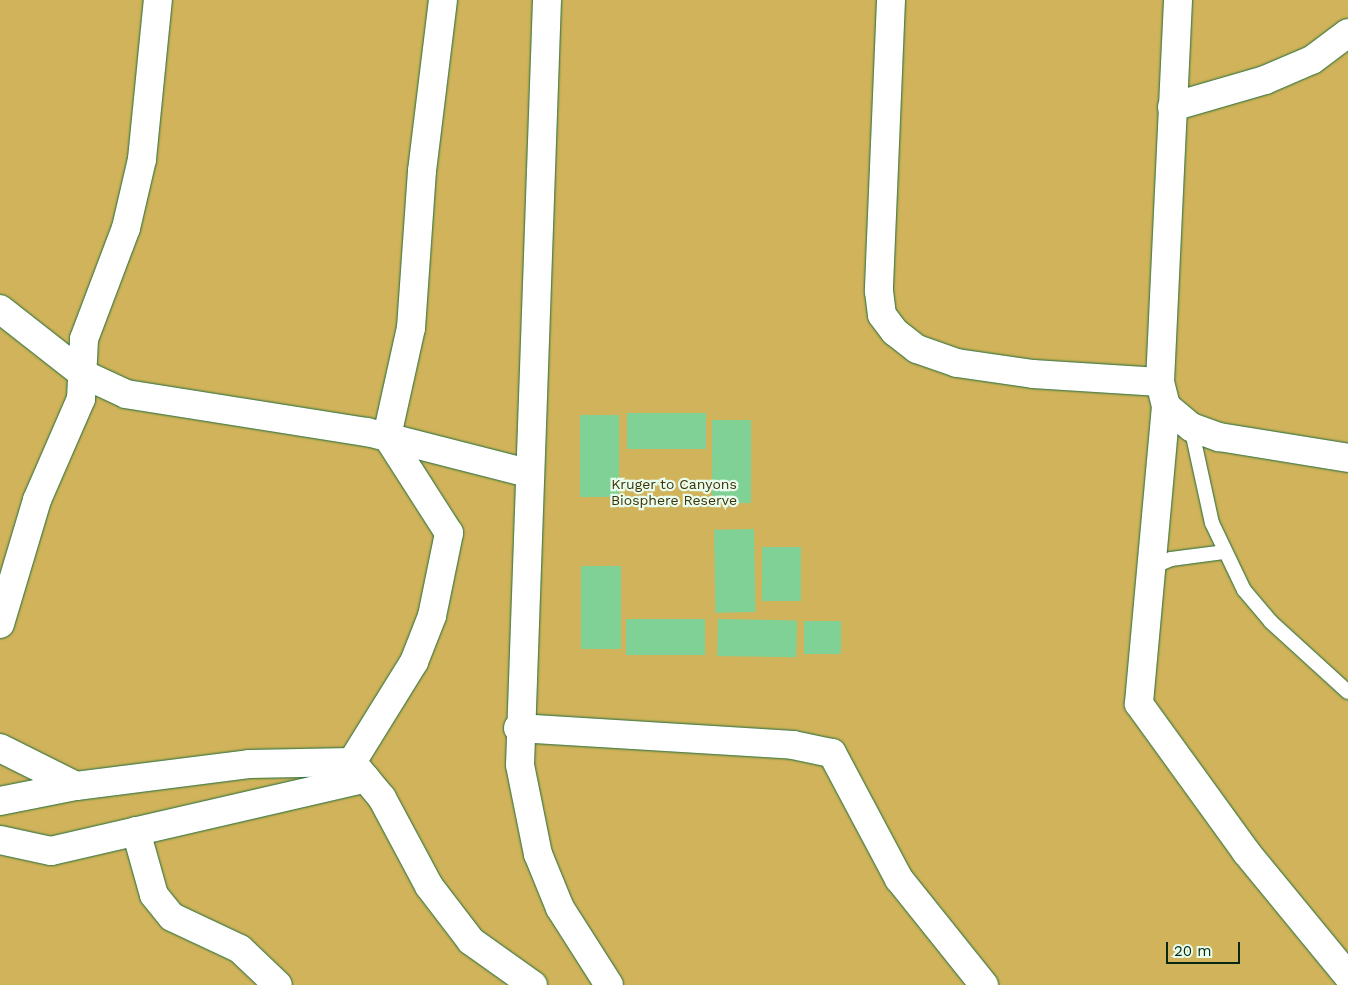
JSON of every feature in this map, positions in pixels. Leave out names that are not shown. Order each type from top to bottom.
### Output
[{"type":"street","points":[[0,624],[37,500],[81,399],[84,339],[91,312],[126,228],[142,159],[158,0]]},
{"type":"street","points":[[0,840],[51,851],[136,831],[359,770],[420,648],[432,616],[449,533],[387,436],[411,328],[422,172],[443,0]]},
{"type":"street","points":[[546,0],[518,728],[520,765],[538,854],[560,908],[608,985]]},
{"type":"street","points":[[891,0],[879,291],[882,315],[895,332],[917,349],[956,363],[1163,394],[1191,427],[1229,439],[1348,458]]},
{"type":"street","points":[[1178,0],[1172,107],[1163,394],[1139,694],[1142,712],[1246,852],[1348,976]]},
{"type":"street","points":[[1172,107],[1265,80],[1312,60],[1348,33]]},
{"type":"street","points":[[0,309],[83,374],[152,401],[387,436],[528,473]]},
{"type":"street","points":[[518,728],[793,745],[832,753],[900,879],[984,985]]},
{"type":"street","points":[[0,748],[76,786]]},
{"type":"street","points":[[0,801],[76,786],[258,763],[359,770]]},
{"type":"street","points":[[359,770],[402,830],[429,886],[471,941],[533,985]]},
{"type":"street","points":[[136,831],[154,895],[172,917],[240,949],[278,985]]},
{"type":"lane","points":[[1191,427],[1212,523],[1224,552],[1244,590],[1271,622],[1348,692]]},
{"type":"lane","points":[[1150,568],[1171,559],[1224,552]]},
{"type":"green space","name":"Kruger to Canyons Biosphere Reserve","points":[[0,0],[1348,0],[1348,985],[0,985]]},
{"type":"building","points":[[627,413],[706,413],[706,449],[627,449]]},
{"type":"building","points":[[580,415],[619,415],[619,497],[580,497]]},
{"type":"building","points":[[712,420],[751,420],[751,503],[712,503]]},
{"type":"building","points":[[754,529],[755,612],[715,613],[714,530]]},
{"type":"building","points":[[762,547],[801,547],[801,601],[762,601]]},
{"type":"building","points":[[581,566],[621,566],[621,649],[581,649]]},
{"type":"building","points":[[626,619],[705,619],[705,655],[626,655]]},
{"type":"building","points":[[718,619],[797,620],[796,657],[717,656]]},
{"type":"building","points":[[804,621],[841,621],[841,654],[804,654]]}]
